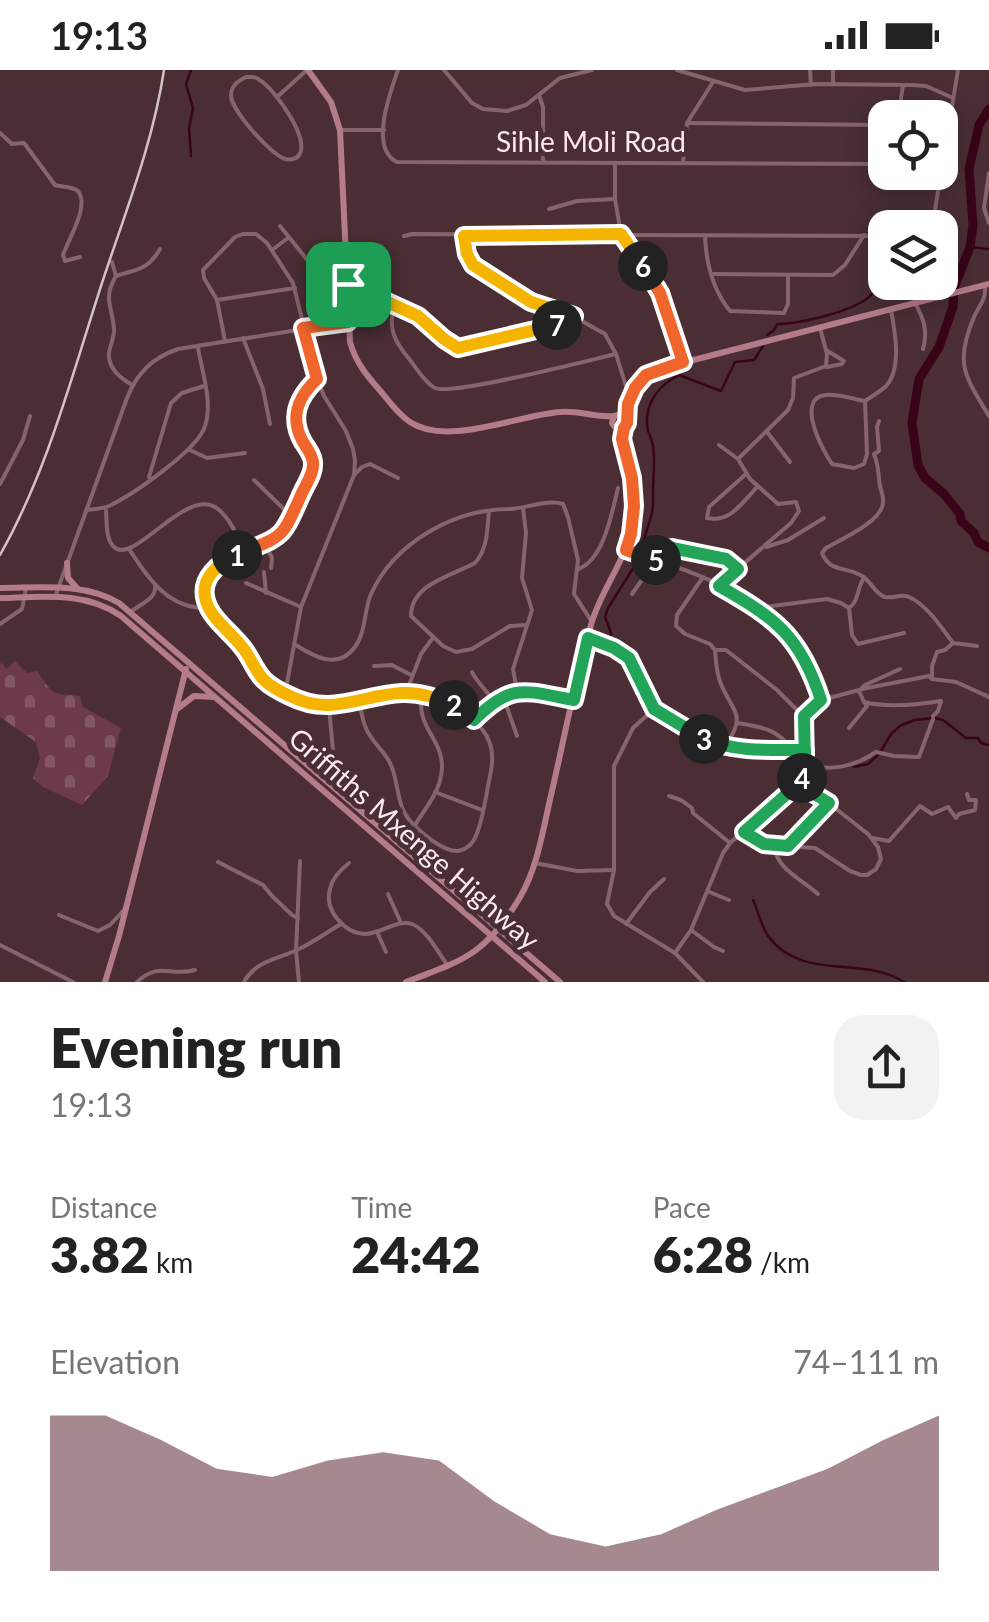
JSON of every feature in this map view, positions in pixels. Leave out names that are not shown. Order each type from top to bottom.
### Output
[{"type":"street","points":[[278,97],[308,70],[331,102],[340,130],[348,322],[354,353],[367,376],[402,416],[422,429],[444,433],[562,411],[596,417],[620,416],[627,423],[618,428]]},
{"type":"street","points":[[340,130],[384,130],[386,104],[398,70]]},
{"type":"street","points":[[444,70],[472,103],[483,109],[514,110],[560,78],[592,70]]},
{"type":"street","points":[[677,70],[744,90],[903,84],[926,86],[954,98]]},
{"type":"street","points":[[810,70],[811,85]]},
{"type":"street","points":[[833,70],[834,84]]},
{"type":"street","points":[[935,210],[958,70]]},
{"type":"street","points":[[253,77],[278,97],[298,131],[301,150],[290,160],[280,157],[258,136],[235,110],[230,95],[240,79],[253,77]]},
{"type":"street","points":[[683,163],[687,123],[713,82]]},
{"type":"street","points":[[901,100],[903,84]]},
{"type":"street","points":[[540,95],[543,162]]},
{"type":"street","points":[[687,123],[868,125]]},
{"type":"street","name":"Sihle Moli Road","points":[[384,130],[385,151],[397,162],[868,164]]},
{"type":"street","points":[[0,133],[12,144],[24,142],[56,186],[78,192],[80,218],[64,255],[65,260],[80,257]]},
{"type":"street","points":[[615,163],[621,234],[657,286],[683,362]]},
{"type":"street","points":[[989,173],[984,208],[989,223]]},
{"type":"street","points":[[550,209],[578,200],[615,198]]},
{"type":"street","points":[[280,226],[316,272]]},
{"type":"street","points":[[224,340],[217,300],[203,270],[235,238],[250,234],[262,237],[294,288],[317,379],[350,439],[355,461],[354,475],[301,608],[285,694]]},
{"type":"street","points":[[404,236],[868,236]]},
{"type":"street","points":[[464,236],[473,265],[531,302],[574,316],[605,334],[616,354],[629,402]]},
{"type":"street","points":[[705,236],[707,261],[730,312],[786,311],[788,275]]},
{"type":"street","points":[[712,274],[828,276],[845,266],[864,236]]},
{"type":"street","points":[[272,250],[288,238]]},
{"type":"street","points":[[132,385],[114,370],[108,354],[114,332],[108,290],[116,276],[145,266],[160,249]]},
{"type":"street","points":[[112,262],[116,276]]},
{"type":"street","points":[[348,284],[418,316],[458,348],[552,327],[574,316]]},
{"type":"street","points":[[406,982],[481,949],[522,895],[534,863],[592,622],[631,534],[632,478],[618,428],[620,416],[646,375],[683,362],[987,285],[963,353],[966,380],[989,416]]},
{"type":"street","points":[[217,300],[294,288]]},
{"type":"street","points":[[918,302],[926,330],[923,349]]},
{"type":"street","points":[[394,304],[393,337],[438,390],[616,354]]},
{"type":"street","points":[[865,401],[866,460],[854,468],[832,464],[814,425],[811,406],[824,395],[865,401],[884,388],[892,376],[894,327],[890,310]]},
{"type":"street","points":[[55,597],[132,385],[144,369],[160,356],[178,349],[348,322]]},
{"type":"street","points":[[820,328],[826,350],[824,368]]},
{"type":"street","points":[[243,338],[263,390],[270,424]]},
{"type":"street","points":[[86,510],[106,507],[190,450],[205,427],[208,408],[197,346]]},
{"type":"street","points":[[738,459],[791,405],[794,378],[844,362],[826,350]]},
{"type":"street","points":[[317,379],[300,400],[295,418],[314,462],[292,517],[281,535],[216,566],[204,594],[208,608],[246,651],[262,678],[306,703],[329,706],[406,692],[454,705],[474,720],[493,750],[492,766],[474,839],[465,849],[440,847],[404,811],[390,763],[366,730],[359,701]]},
{"type":"street","points":[[148,480],[171,404],[182,393],[204,386]]},
{"type":"street","points":[[0,484],[23,440],[30,416]]},
{"type":"street","points":[[596,417],[618,428]]},
{"type":"street","points":[[878,421],[879,451],[874,454],[881,474],[878,481],[884,500],[882,510],[872,522],[822,554],[829,565],[865,578],[884,596],[911,598],[938,622],[953,644]]},
{"type":"street","points":[[767,432],[790,462]]},
{"type":"street","points":[[718,445],[738,459],[746,474],[778,504],[796,502],[800,511],[719,586]]},
{"type":"street","points":[[190,450],[207,458],[244,453]]},
{"type":"street","points":[[354,475],[370,464],[398,478]]},
{"type":"street","points":[[746,474],[709,508],[706,518],[730,515],[758,486]]},
{"type":"street","points":[[254,480],[292,517]]},
{"type":"street","points":[[578,569],[590,562],[605,536],[618,488]]},
{"type":"street","points":[[294,644],[319,659],[346,655],[360,639],[373,590],[404,550],[461,516],[555,502],[563,504],[577,550],[574,594],[592,622]]},
{"type":"street","points":[[106,507],[108,536],[112,546],[121,550],[201,503],[212,505],[226,516],[245,552]]},
{"type":"street","points":[[518,692],[513,669],[532,610],[522,578],[526,533],[523,508]]},
{"type":"street","points":[[488,510],[486,545],[477,561],[425,588],[413,600],[413,620],[456,652],[479,646],[510,626],[528,624]]},
{"type":"street","points":[[762,548],[788,540],[824,518]]},
{"type":"street","points":[[266,544],[272,558],[271,568]]},
{"type":"street","points":[[129,548],[155,584],[187,607],[208,608]]},
{"type":"street","points":[[632,594],[667,549],[726,559],[738,569]]},
{"type":"street","points":[[626,550],[703,577],[777,622],[809,665],[821,700]]},
{"type":"street","points":[[67,563],[68,578],[77,588]]},
{"type":"street","points":[[264,572],[266,593]]},
{"type":"street","points":[[703,577],[675,622],[685,634],[716,650],[718,678],[736,711],[736,731],[726,745]]},
{"type":"street","points":[[849,608],[865,578]]},
{"type":"street","points":[[246,583],[301,608]]},
{"type":"street","points":[[131,612],[151,598],[155,584]]},
{"type":"street","name":"Griffiths Mxenge Highway","points":[[0,588],[77,588],[110,598],[131,612],[560,982]]},
{"type":"street","points":[[0,624],[20,611],[26,588]]},
{"type":"street","name":"Griffiths Mxenge Highway","points":[[0,598],[83,599],[114,611],[544,982]]},
{"type":"street","points":[[757,608],[827,599],[849,608]]},
{"type":"street","points":[[849,608],[852,635],[858,644],[904,634]]},
{"type":"street","points":[[406,692],[421,654],[433,638]]},
{"type":"street","points":[[588,638],[629,658],[654,709],[702,738],[726,745],[805,750]]},
{"type":"street","points":[[932,679],[934,655],[953,644],[978,646]]},
{"type":"street","points":[[675,953],[691,930],[722,853],[798,784],[805,765],[804,716],[726,650],[716,650]]},
{"type":"street","points":[[104,982],[188,661]]},
{"type":"street","points":[[374,666],[392,665],[411,676]]},
{"type":"street","points":[[859,690],[900,669]]},
{"type":"street","points":[[472,672],[494,702]]},
{"type":"street","points":[[804,716],[821,700],[929,676],[956,682],[989,697]]},
{"type":"street","points":[[849,728],[867,706],[859,690]]},
{"type":"street","points":[[474,720],[502,696],[518,692],[574,700]]},
{"type":"street","points":[[415,825],[441,776],[441,755],[422,719],[422,694]]},
{"type":"street","points":[[175,711],[194,696],[216,698]]},
{"type":"street","points":[[502,696],[517,736]]},
{"type":"street","points":[[805,765],[827,768],[856,764],[880,752],[919,757],[941,700],[876,705],[864,702]]},
{"type":"street","points":[[329,706],[334,762],[348,774]]},
{"type":"street","points":[[654,709],[633,728],[614,766],[614,870],[608,908],[614,916],[675,953],[703,982]]},
{"type":"street","points":[[737,723],[778,734],[792,750]]},
{"type":"street","points":[[798,784],[872,838],[885,842],[920,806],[932,814],[948,808],[956,818],[974,810],[976,800],[969,800],[967,794]]},
{"type":"street","points":[[435,792],[482,810]]},
{"type":"street","points":[[669,796],[692,808],[730,843]]},
{"type":"street","points":[[788,846],[829,803]]},
{"type":"street","points":[[744,832],[774,846],[818,849],[850,871],[864,875],[876,869],[881,859],[872,838]]},
{"type":"street","points":[[800,836],[808,847]]},
{"type":"street","points":[[774,846],[778,860],[818,894]]},
{"type":"street","points":[[299,982],[296,951],[300,861]]},
{"type":"street","points":[[218,862],[263,885],[298,918]]},
{"type":"street","points":[[348,863],[333,879],[328,898],[341,924],[355,932],[377,932],[401,922],[418,928],[448,966]]},
{"type":"street","points":[[534,863],[577,871],[614,870]]},
{"type":"street","points":[[626,924],[664,879]]},
{"type":"street","points":[[708,892],[729,900]]},
{"type":"street","points":[[388,894],[401,922]]},
{"type":"street","points":[[59,915],[98,931],[126,908]]},
{"type":"street","points":[[244,982],[260,965],[296,951],[341,924]]},
{"type":"street","points":[[691,930],[723,951]]},
{"type":"street","points":[[377,932],[386,952]]},
{"type":"street","points":[[0,945],[73,982]]},
{"type":"street","points":[[137,982],[155,970],[182,974],[195,970]]},
{"type":"green space","points":[[15,661],[27,673],[37,671],[54,692],[80,696],[83,707],[121,728],[108,776],[82,805],[43,787],[33,778],[40,758],[36,742],[0,717],[0,663],[6,669]]},
{"type":"waterway","points":[[191,70],[186,84],[193,108],[189,129],[191,156]]},
{"type":"waterway","points":[[989,109],[979,125],[969,169],[973,225],[970,247],[954,288],[953,307],[939,347],[919,379],[912,423],[918,465],[925,478],[944,494],[978,542],[989,548]]},
{"type":"waterway","points":[[970,247],[989,249]]},
{"type":"waterway","points":[[767,335],[777,324],[840,311],[868,298]]},
{"type":"waterway","points":[[642,547],[653,506],[654,453],[647,422],[653,398],[679,375],[721,391],[735,362],[754,360],[763,346]]},
{"type":"waterway","points":[[609,643],[611,633],[605,617],[608,608],[637,562]]},
{"type":"waterway","points":[[854,767],[868,764],[891,734],[914,720],[943,720],[966,738],[978,738],[989,745]]},
{"type":"waterway","points":[[753,900],[768,936],[798,959],[870,970],[904,982]]},
{"type":"railway","points":[[0,555],[32,490],[58,422],[146,151],[164,70]]},
{"type":"route","points":[[348,284],[348,322],[303,328],[317,379],[300,400],[295,418],[313,467],[291,520],[277,539],[216,566],[204,594],[211,613],[246,651],[268,684],[306,703],[329,706],[415,693],[454,705],[474,720],[494,702],[518,692],[574,700],[588,638],[614,648],[629,658],[654,709],[702,738],[738,747],[805,750],[805,765],[798,784],[744,832],[764,844],[788,846],[829,803],[798,784],[803,774],[805,765],[804,716],[821,700],[809,665],[777,622],[719,586],[738,569],[727,560],[672,548],[656,560],[626,550],[634,506],[622,439],[628,404],[646,375],[683,362],[657,286],[621,234],[464,236],[473,265],[531,302],[574,316],[552,327],[466,347],[452,346],[418,316],[348,284]]}]
